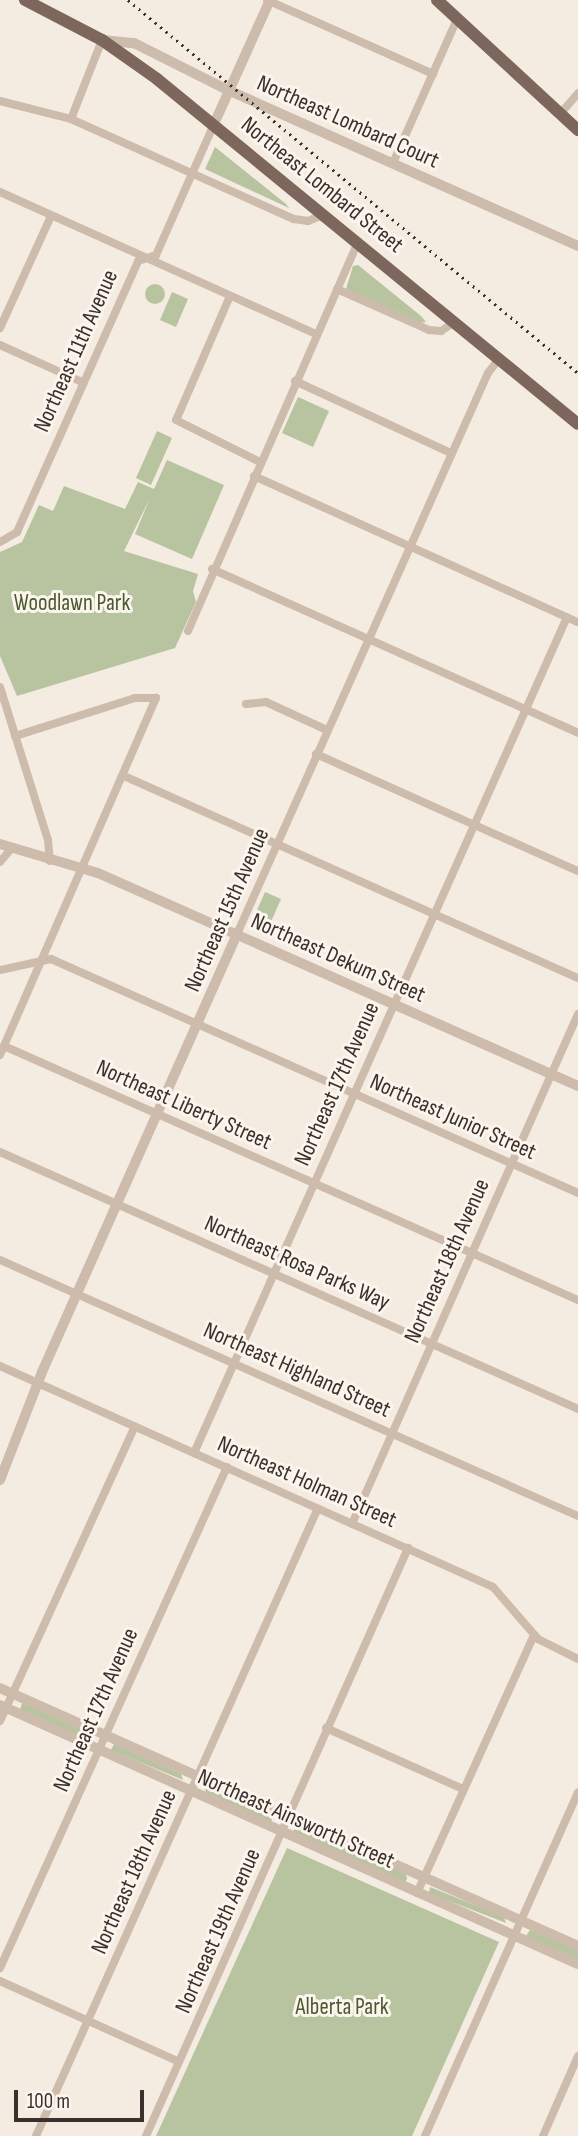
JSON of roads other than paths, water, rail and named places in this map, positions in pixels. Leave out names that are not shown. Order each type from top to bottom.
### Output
[{"type":"main road","name":"Northeast Lombard Street","points":[[25,0],[102,40],[214,124],[578,424]]},
{"type":"main road","points":[[438,0],[578,130]]},
{"type":"street","points":[[269,0],[433,74]]},
{"type":"street","name":"Northeast 11th Avenue","points":[[0,542],[12,537],[138,261],[156,255],[269,0]]},
{"type":"street","points":[[393,163],[457,19]]},
{"type":"street","name":"Northeast Lombard Court","points":[[102,40],[134,43],[230,91],[578,246]]},
{"type":"street","points":[[71,119],[102,40]]},
{"type":"street","points":[[561,114],[578,93]]},
{"type":"street","points":[[0,101],[71,119],[294,219],[308,221],[325,214]]},
{"type":"street","points":[[0,192],[316,334]]},
{"type":"street","points":[[0,328],[51,216]]},
{"type":"street","points":[[188,631],[212,569],[358,242]]},
{"type":"street","points":[[337,289],[429,330],[441,331],[455,322]]},
{"type":"street","points":[[230,296],[177,414],[177,424],[260,462]]},
{"type":"street","points":[[0,345],[84,383]]},
{"type":"street","name":"Northeast 15th Avenue","points":[[0,1480],[38,1383],[316,754],[452,453],[499,359]]},
{"type":"street","points":[[295,381],[452,453]]},
{"type":"street","points":[[254,476],[578,622]]},
{"type":"street","points":[[212,569],[578,733]]},
{"type":"street","name":"Northeast 17th Avenue","points":[[194,1453],[567,617]]},
{"type":"street","points":[[0,687],[48,839],[50,860]]},
{"type":"street","points":[[2,1051],[44,958],[79,868],[153,709],[154,696],[15,736]]},
{"type":"street","points":[[246,704],[266,702],[327,730]]},
{"type":"street","points":[[316,754],[578,871]]},
{"type":"street","points":[[124,776],[578,978]]},
{"type":"street","name":"Northeast Dekum Street","points":[[0,844],[79,868],[237,934],[578,1086]]},
{"type":"street","points":[[0,862],[11,849]]},
{"type":"street","points":[[0,970],[44,958]]},
{"type":"street","name":"Northeast Junior Street","points":[[44,958],[578,1193]]},
{"type":"street","name":"Northeast 18th Avenue","points":[[352,1524],[578,1014]]},
{"type":"street","name":"Northeast Liberty Street","points":[[2,1051],[158,1114],[578,1300]]},
{"type":"street","name":"Northeast Rosa Parks Way","points":[[0,1152],[578,1409]]},
{"type":"street","name":"Northeast Highland Street","points":[[0,1260],[578,1516]]},
{"type":"street","name":"Northeast Holman Street","points":[[0,1366],[497,1589],[534,1636],[578,1659]]},
{"type":"street","points":[[0,1721],[3,1707],[13,1694],[135,1426]]},
{"type":"street","name":"Northeast 17th Avenue","points":[[0,1968],[226,1467]]},
{"type":"street","name":"Northeast 18th Avenue","points":[[36,2136],[318,1508]]},
{"type":"street","name":"Northeast 19th Avenue","points":[[146,2136],[283,1834],[287,1817],[408,1548]]},
{"type":"street","points":[[417,1894],[534,1636]]},
{"type":"street","name":"Northeast Ainsworth Street","points":[[0,1688],[578,1947]]},
{"type":"street","name":"Northeast Ainsworth Street","points":[[3,1707],[578,1965]]},
{"type":"street","points":[[326,1728],[463,1789]]},
{"type":"street","points":[[425,2136],[578,1792]]},
{"type":"street","points":[[0,1981],[179,2062]]},
{"type":"street","points":[[542,2136],[578,2056]]},
{"type":"railway","points":[[128,0],[578,373]]},
{"type":"park label","name":"Woodlawn Park","points":[[72,603]]},
{"type":"park label","name":"Alberta Park","points":[[342,2007]]}]
